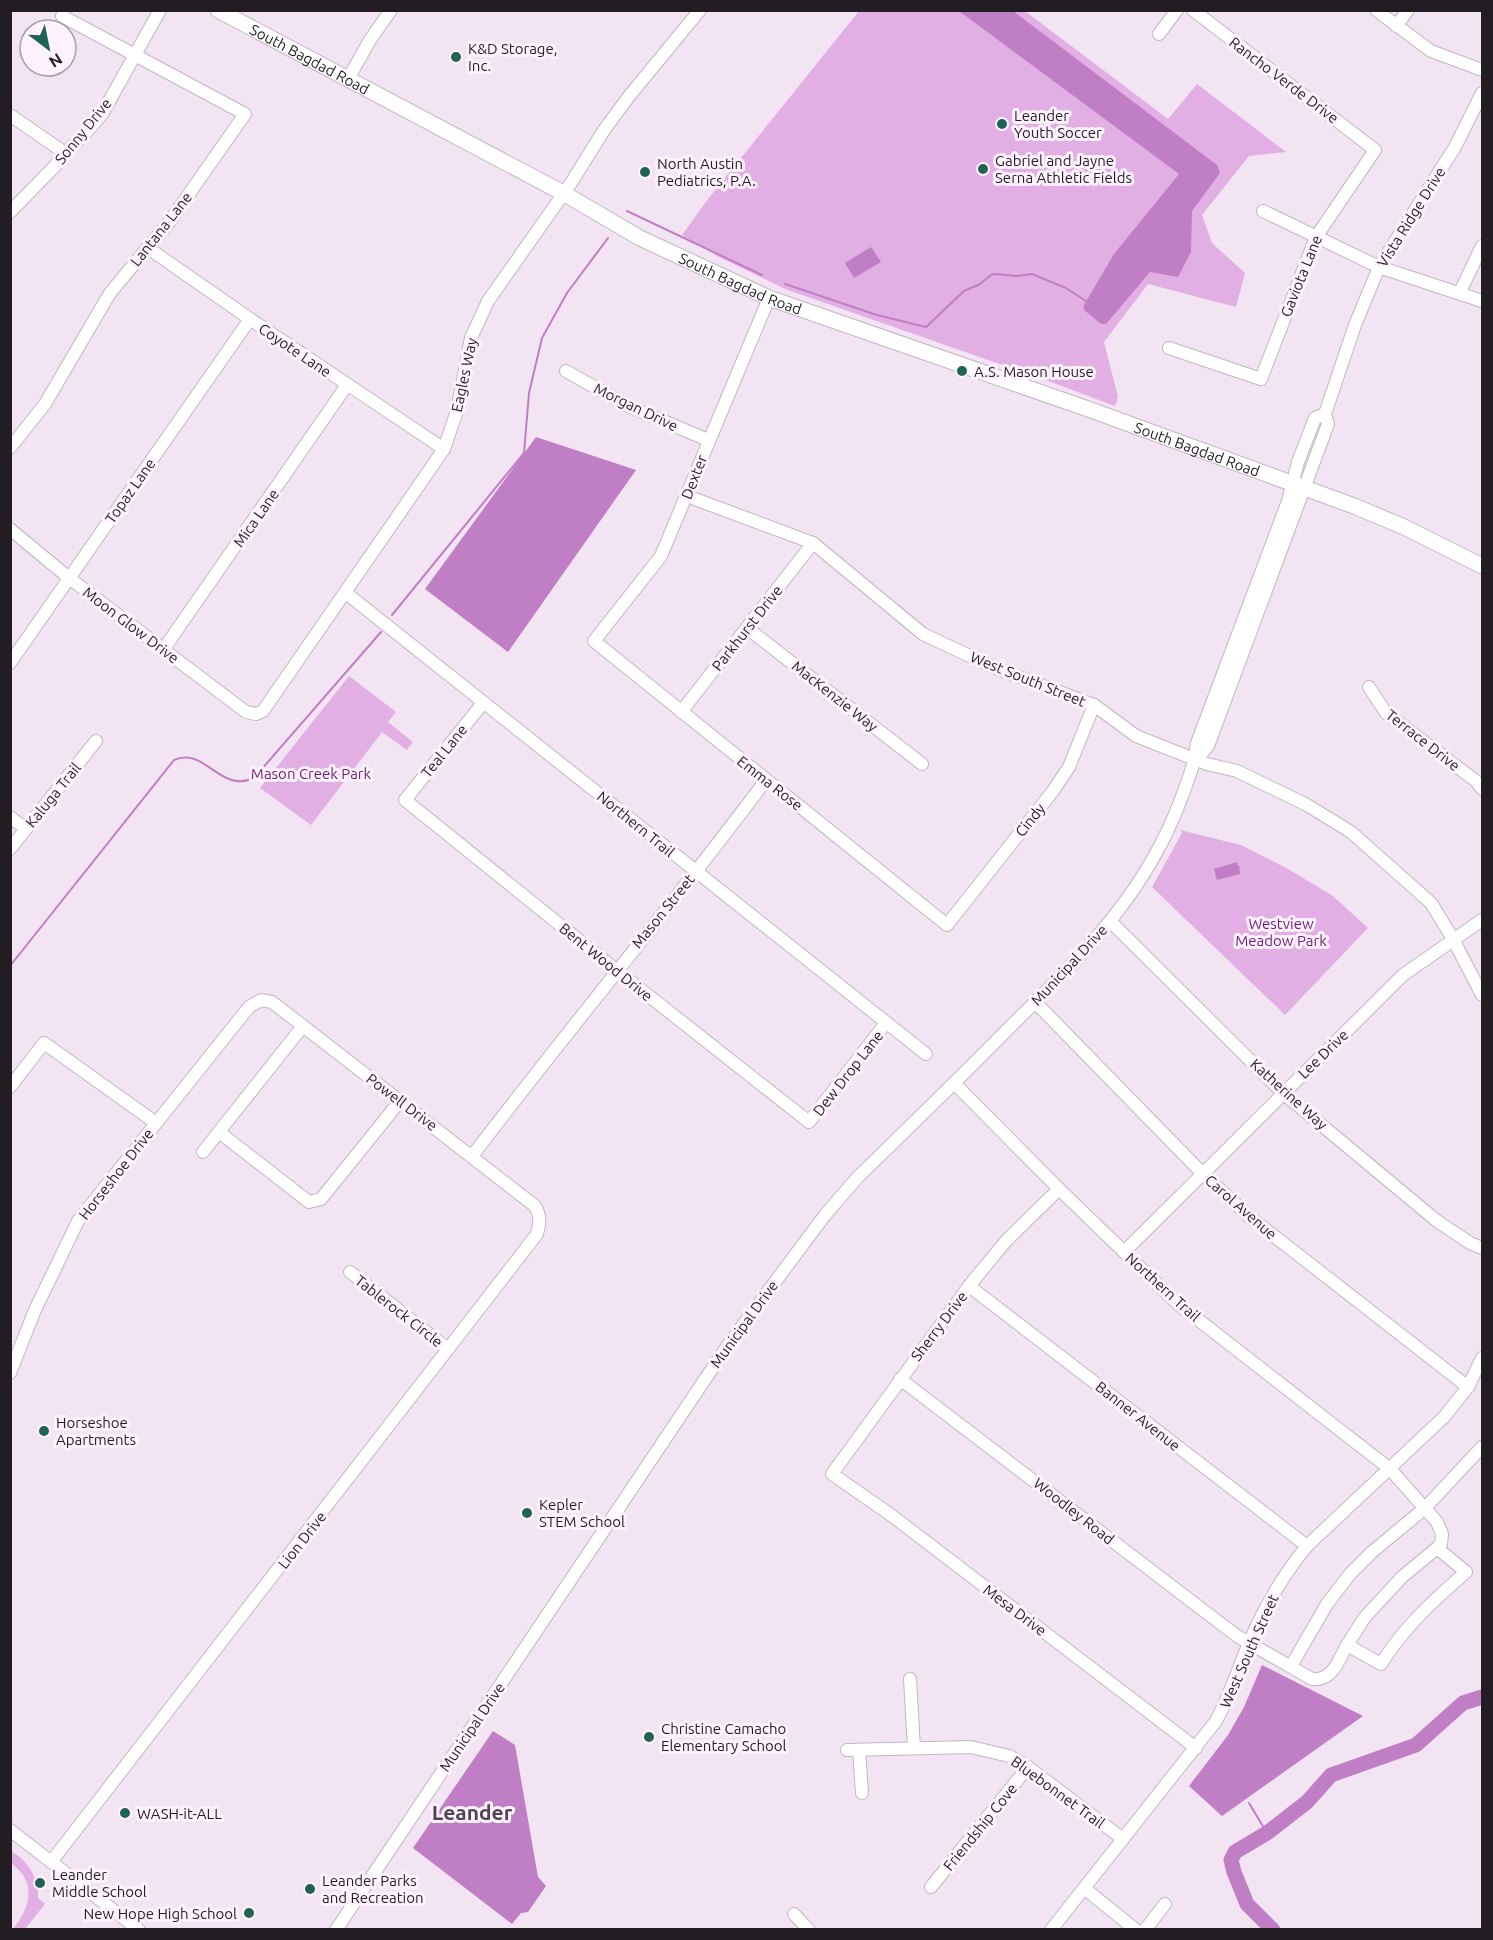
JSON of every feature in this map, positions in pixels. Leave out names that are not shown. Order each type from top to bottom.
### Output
[{"type":"main road","name":"South Bagdad Road","points":[[218,10],[563,193],[640,238],[769,298],[1091,410],[1385,518],[1482,566]]},
{"type":"street","name":"Sonny Drive","points":[[10,212],[102,114],[160,10]]},
{"type":"street","points":[[348,79],[370,40],[391,10]]},
{"type":"street","name":"Eagles Way","points":[[256,714],[266,708],[444,449],[457,411],[469,345],[481,313],[604,130],[700,10]]},
{"type":"street","points":[[1159,34],[1176,10]]},
{"type":"street","name":"Rancho Verde Drive","points":[[1193,10],[1376,150]]},
{"type":"street","points":[[1376,10],[1431,51],[1482,70]]},
{"type":"street","points":[[1396,26],[1408,10]]},
{"type":"street","points":[[62,16],[135,56]]},
{"type":"street","name":"Lantana Lane","points":[[10,448],[45,404],[110,292],[170,221],[245,114],[135,56]]},
{"type":"street","name":"Vista Ridge Drive","points":[[1298,486],[1298,462],[1315,418],[1324,414],[1355,325],[1379,267],[1455,147],[1482,93]]},
{"type":"street","points":[[10,115],[65,153]]},
{"type":"street","name":"Gaviota Lane","points":[[1169,348],[1260,379],[1316,237],[1376,150]]},
{"type":"street","points":[[1263,211],[1379,267],[1482,301]]},
{"type":"street","points":[[1460,292],[1482,246]]},
{"type":"street","name":"Coyote Lane","points":[[148,248],[444,449]]},
{"type":"street","name":"Dexter","points":[[594,640],[661,556],[769,298]]},
{"type":"street","name":"Topaz Lane","points":[[10,663],[250,319]]},
{"type":"street","name":"Morgan Drive","points":[[566,371],[626,405],[708,440]]},
{"type":"street","name":"Mica Lane","points":[[163,650],[347,385]]},
{"type":"street","name":"Municipal Drive","points":[[336,1929],[744,1323],[837,1200],[1070,967],[1111,922],[1128,899],[1156,853],[1176,813],[1196,760],[1208,746],[1227,680],[1273,556],[1288,501],[1298,486]]},
{"type":"street","name":"West South Street","points":[[687,496],[813,543],[923,634],[993,667],[1094,705],[1136,736],[1196,760],[1237,771],[1307,805],[1351,832],[1431,903],[1482,995]]},
{"type":"street","name":"Moon Glow Drive","points":[[10,529],[69,578],[163,650],[246,712],[256,714]]},
{"type":"street","name":"Parkhurst Drive","points":[[681,712],[813,543]]},
{"type":"street","name":"Northern Trail","points":[[346,593],[926,1054]]},
{"type":"street","name":"MacKenzie Way","points":[[747,628],[922,764]]},
{"type":"street","name":"Emma Rose","points":[[594,640],[947,924]]},
{"type":"street","name":"Terrace Drive","points":[[1370,687],[1386,713],[1476,781],[1482,789]]},
{"type":"street","name":"Teal Lane","points":[[405,800],[483,703]]},
{"type":"street","name":"Cindy","points":[[947,924],[1053,791],[1069,767],[1094,705]]},
{"type":"street","name":"Kaluga Trail","points":[[10,849],[96,741]]},
{"type":"street","name":"Mason Street","points":[[472,1156],[766,780]]},
{"type":"street","name":"Bent Wood Drive","points":[[405,800],[809,1122]]},
{"type":"street","points":[[10,817],[26,829]]},
{"type":"street","name":"Lee Drive","points":[[1124,1251],[1403,975],[1482,920]]},
{"type":"street","name":"Katherine Way","points":[[1111,922],[1283,1093],[1437,1221],[1470,1243],[1482,1248]]},
{"type":"street","name":"Powell Drive","points":[[261,1000],[272,1002],[472,1156],[535,1206],[539,1212]]},
{"type":"street","name":"Horseshoe Drive","points":[[10,1373],[35,1310],[73,1231],[85,1212],[249,1007],[261,1000]]},
{"type":"street","name":"Carol Avenue","points":[[1035,1002],[1203,1174],[1251,1218],[1468,1387]]},
{"type":"street","name":"Dew Drop Lane","points":[[809,1122],[886,1023]]},
{"type":"street","points":[[203,1152],[303,1026]]},
{"type":"street","points":[[10,1087],[44,1043],[156,1123]]},
{"type":"street","name":"Northern Trail","points":[[954,1083],[1178,1304],[1390,1469],[1437,1522],[1442,1534],[1437,1548]]},
{"type":"street","points":[[219,1132],[309,1202],[321,1200],[400,1101]]},
{"type":"street","name":"Sherry Drive","points":[[832,1474],[969,1286],[1006,1241],[1059,1189]]},
{"type":"street","name":"Lion Drive","points":[[51,1862],[537,1234],[540,1222],[539,1212]]},
{"type":"street","name":"Tablerock Circle","points":[[350,1272],[448,1349]]},
{"type":"street","name":"Banner Avenue","points":[[969,1286],[1307,1546]]},
{"type":"street","name":"West South Street","points":[[1051,1929],[1216,1720],[1227,1702],[1249,1644],[1273,1594],[1294,1561],[1307,1546],[1444,1417],[1468,1387],[1482,1358]]},
{"type":"street","name":"Woodley Road","points":[[900,1379],[1249,1644],[1312,1679],[1321,1680],[1329,1677],[1347,1645]]},
{"type":"street","points":[[1291,1666],[1327,1604],[1350,1574],[1372,1552],[1425,1508],[1482,1448]]},
{"type":"street","name":"Mesa Drive","points":[[832,1474],[900,1522],[1196,1748]]},
{"type":"street","points":[[1437,1548],[1466,1572],[1432,1601],[1398,1638],[1381,1664],[1347,1645],[1365,1617],[1402,1577],[1437,1548]]},
{"type":"street","points":[[910,1679],[914,1748]]},
{"type":"street","name":"Bluebonnet Trail","points":[[862,1792],[853,1750],[971,1747],[1009,1756],[1028,1767],[1123,1839]]},
{"type":"street","name":"Friendship Cove","points":[[931,1887],[1028,1767]]},
{"type":"street","points":[[10,1830],[138,1929]]},
{"type":"street","points":[[1084,1888],[1136,1929]]},
{"type":"street","points":[[1145,1929],[1165,1904]]},
{"type":"street","points":[[794,1914],[809,1929]]},
{"type":"green space","points":[[859,11],[1025,11],[1168,119],[1197,84],[1286,152],[1249,156],[1202,215],[1212,243],[1245,273],[1236,307],[1148,284],[1104,342],[1118,397],[1115,406],[785,289],[719,257],[682,235],[708,199]]},
{"type":"green space","name":"Mason Creek Park","points":[[349,676],[396,712],[388,722],[413,742],[407,750],[382,732],[311,825],[260,788]]},
{"type":"green space","name":"Westview Meadow Park","points":[[1180,830],[1241,845],[1288,869],[1333,896],[1368,928],[1285,1015],[1152,887],[1182,833]]},
{"type":"green space","points":[[11,1851],[23,1860],[31,1871],[37,1884],[38,1898],[45,1904],[25,1929],[13,1929],[24,1912],[29,1895],[25,1878],[11,1863]]},
{"type":"shaded area","points":[[959,11],[1013,11],[1217,165],[1220,173],[1192,211],[1191,252],[1178,277],[1150,272],[1106,324],[1101,324],[1084,310],[1084,305],[1114,254],[1179,174]]},
{"type":"shaded area","points":[[871,247],[881,262],[854,278],[845,263]]},
{"type":"shaded area","points":[[536,437],[636,470],[508,652],[425,589]]},
{"type":"shaded area","points":[[1237,862],[1240,874],[1217,880],[1214,869]]},
{"type":"shaded area","points":[[1262,1665],[1363,1716],[1222,1816],[1189,1786],[1228,1735],[1244,1707]]},
{"type":"shaded area","points":[[493,1731],[515,1745],[538,1877],[546,1886],[528,1912],[521,1913],[512,1924],[413,1848]]},
{"type":"waterway","points":[[627,211],[762,275]]},
{"type":"waterway","points":[[392,615],[524,453],[529,393],[542,338],[567,293],[608,238]]},
{"type":"waterway","points":[[785,284],[877,315],[926,327],[964,291],[995,274],[1017,276],[1032,274],[1066,288],[1086,301]]},
{"type":"waterway","points":[[10,966],[174,760],[185,757],[195,759],[232,780],[242,781],[254,778],[381,632]]},
{"type":"waterway","points":[[1273,1930],[1247,1904],[1231,1860],[1235,1852],[1267,1833],[1307,1802],[1331,1775],[1416,1745],[1463,1703],[1482,1697]]},
{"type":"waterway","points":[[1249,1803],[1267,1833]]},
{"type":"place","name":"K&D Storage, Inc.","points":[[456,57]]},
{"type":"place","name":"Leander Youth Soccer","points":[[1002,124]]},
{"type":"place","name":"Gabriel and Jayne Serna Athletic Fields","points":[[983,169]]},
{"type":"place","name":"North Austin Pediatrics, P.A.","points":[[645,172]]},
{"type":"place","name":"A.S. Mason House","points":[[962,371]]},
{"type":"place","name":"Horseshoe Apartments","points":[[44,1431]]},
{"type":"place","name":"Kepler STEM School","points":[[527,1513]]},
{"type":"place","name":"Christine Camacho Elementary School","points":[[649,1737]]},
{"type":"place","name":"WASH-it-ALL","points":[[125,1813]]},
{"type":"place","name":"Leander Middle School","points":[[40,1883]]},
{"type":"place","name":"Leander Parks and Recreation","points":[[310,1889]]},
{"type":"place","name":"New Hope High School","points":[[249,1913]]},
{"type":"district","name":"Leander","points":[[472,1812]]}]
